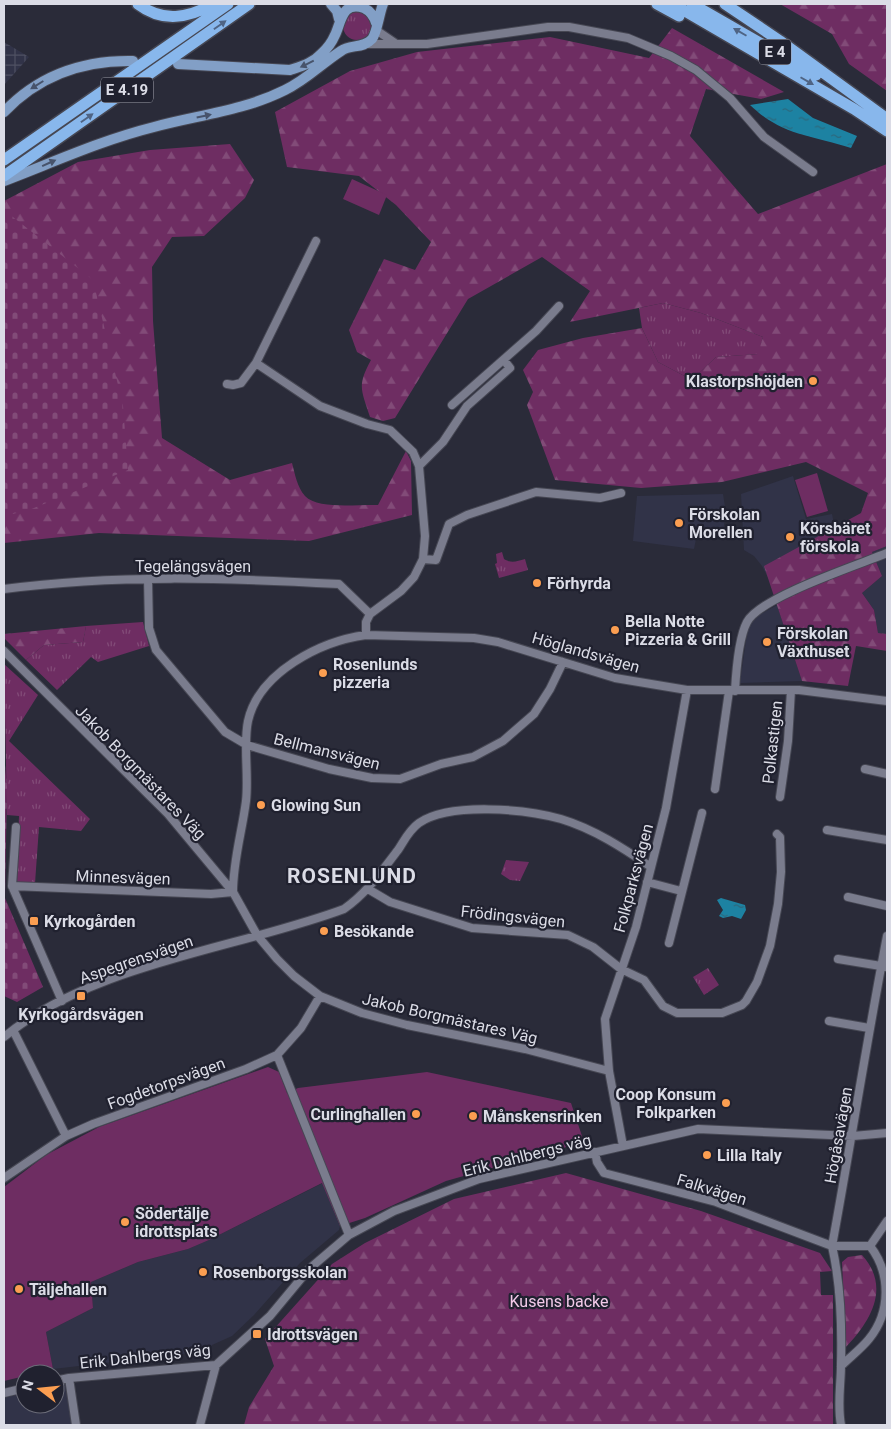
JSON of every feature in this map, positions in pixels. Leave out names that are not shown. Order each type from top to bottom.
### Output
[{"type":"highway","points":[[138,4],[156,15],[175,18],[214,4]]},
{"type":"highway","name":"E 4.19","points":[[4,160],[228,4]]},
{"type":"highway","name":"E 4.19","points":[[4,176],[249,4]]},
{"type":"highway","points":[[657,4],[764,56]]},
{"type":"highway","name":"E 4","points":[[673,4],[764,56],[887,131]]},
{"type":"highway","name":"E 4","points":[[692,4],[858,100],[887,119]]},
{"type":"highway","points":[[725,4],[780,41],[858,100]]},
{"type":"main road","points":[[331,4],[338,11],[341,38],[353,45]]},
{"type":"main road","points":[[4,181],[119,136],[265,100],[300,83],[339,52],[353,45],[365,44],[372,39],[383,4]]},
{"type":"main road","points":[[178,64],[290,70],[303,66],[321,54],[332,40],[338,23],[348,10],[362,6],[371,13],[376,26]]},
{"type":"main road","points":[[4,112],[16,99],[37,84],[63,70],[87,64],[133,61]]},
{"type":"street","points":[[376,26],[397,43]]},
{"type":"street","points":[[365,44],[427,44],[536,29],[569,27],[602,32],[635,41],[671,56],[696,70],[718,87],[764,137],[813,172]]},
{"type":"street","points":[[227,384],[242,383],[256,363],[316,241]]},
{"type":"street","points":[[452,405],[504,360],[559,306]]},
{"type":"street","points":[[419,466],[443,442],[468,406],[510,368],[504,360]]},
{"type":"street","points":[[256,363],[320,406],[367,424],[390,430],[412,452],[419,466],[425,536],[423,559],[414,577],[401,591],[370,614],[366,622],[366,635]]},
{"type":"street","points":[[423,559],[436,560],[449,524],[468,515],[527,495],[536,492],[600,498],[621,493]]},
{"type":"street","points":[[715,789],[744,629],[752,615],[784,595],[887,553]]},
{"type":"street","name":"Tegelängsvägen","points":[[4,589],[51,582],[148,579],[237,579],[339,584],[370,614]]},
{"type":"street","name":"Bellmansvägen","points":[[148,579],[149,628],[156,650],[225,732],[247,745],[364,777],[400,779],[441,764],[473,757],[503,742],[534,714],[550,689],[563,662]]},
{"type":"street","name":"Höglandsvägen","points":[[233,892],[233,875],[246,802],[248,720],[266,686],[301,659],[349,637],[366,635],[474,638],[524,648],[615,678],[686,690],[791,690],[887,701]]},
{"type":"street","name":"Jakob Borgmästares Väg","points":[[4,651],[168,814],[233,892],[257,935],[294,976],[320,996],[362,1013],[407,1025],[525,1049],[609,1071]]},
{"type":"street","name":"Folkparksvägen","points":[[609,1071],[605,1019],[636,927],[669,797],[686,690]]},
{"type":"street","name":"Polkastigen","points":[[780,797],[788,741],[791,690]]},
{"type":"street","points":[[865,770],[887,774]]},
{"type":"street","name":"Aspegrensvägen","points":[[4,1037],[12,1030],[62,1001],[105,981],[257,935],[321,918],[344,909],[368,889],[412,829],[420,822],[444,813],[478,810],[524,813],[560,819],[620,846],[651,867]]},
{"type":"street","points":[[669,943],[702,813]]},
{"type":"street","points":[[16,826],[12,886],[62,1001]]},
{"type":"street","points":[[827,830],[887,840]]},
{"type":"street","name":"Frödingsvägen","points":[[368,889],[390,902],[472,928],[544,931],[568,935],[593,946],[621,968],[644,980],[663,1006],[676,1013],[722,1012],[742,1006],[757,982],[770,946],[778,904],[781,872],[780,837],[777,834]]},
{"type":"street","points":[[647,882],[681,891]]},
{"type":"street","name":"Minnesvägen","points":[[12,886],[211,894],[233,892]]},
{"type":"street","points":[[848,897],[887,906]]},
{"type":"street","name":"Högåsavägen","points":[[832,1246],[853,1136],[869,1028],[884,967],[887,936]]},
{"type":"street","points":[[838,959],[884,967]]},
{"type":"street","name":"Fogdetorpsvägen","points":[[4,1178],[66,1136],[93,1124],[246,1069],[278,1055],[302,1028],[320,996]]},
{"type":"street","points":[[829,1021],[869,1028]]},
{"type":"street","points":[[12,1030],[66,1136]]},
{"type":"street","points":[[278,1055],[349,1235]]},
{"type":"street","points":[[609,1071],[623,1146]]},
{"type":"street","name":"Erik Dahlbergs väg","points":[[65,1379],[216,1365],[270,1316],[309,1269],[349,1235],[394,1211],[479,1179],[698,1129],[853,1136],[887,1133]]},
{"type":"street","name":"Falkvägen","points":[[595,1152],[597,1162],[604,1173],[716,1202],[832,1246],[870,1246]]},
{"type":"street","points":[[841,1366],[869,1339],[881,1320],[886,1304],[886,1276],[877,1255],[870,1246],[887,1221]]},
{"type":"street","points":[[832,1246],[837,1267],[841,1314],[841,1366],[838,1407],[841,1425]]},
{"type":"street","points":[[200,1425],[216,1365]]},
{"type":"street","points":[[69,1378],[76,1425]]},
{"type":"shaded area","points":[[4,42],[29,57],[4,85]]},
{"type":"shaded area","name":"Körsbäret förskola","points":[[793,476],[806,519],[832,514],[842,564],[776,593],[762,566],[754,556],[744,550],[741,494]]},
{"type":"shaded area","name":"Förskolan Morellen","points":[[723,494],[726,513],[722,537],[697,534],[694,549],[633,541],[637,496]]},
{"type":"shaded area","points":[[887,546],[887,634],[878,633],[874,610],[862,593],[882,576],[872,552]]},
{"type":"shaded area","name":"Förskolan Växthuset","points":[[777,605],[802,681],[740,683],[748,626],[755,617]]},
{"type":"shaded area","name":"Rosenborgsskolan","points":[[323,1183],[340,1226],[339,1230],[300,1263],[254,1315],[232,1336],[212,1345],[208,1351],[65,1368],[65,1364],[52,1364],[46,1332],[93,1308],[91,1282],[138,1262],[188,1249]]},
{"type":"shaded area","points":[[65,1384],[72,1425],[4,1425],[4,1398],[15,1395],[15,1414],[65,1414]]},
{"type":"green space","points":[[780,4],[887,4],[887,91],[849,64],[832,34]]},
{"type":"green space","points":[[357,12],[367,16],[371,26],[367,36],[357,40],[347,36],[343,26],[347,16]]},
{"type":"green space","points":[[672,28],[784,92],[761,99],[706,89],[690,136],[758,214],[887,164],[887,546],[872,552],[882,576],[862,593],[874,610],[878,633],[887,634],[887,651],[856,646],[848,686],[802,681],[764,566],[861,513],[868,493],[806,462],[722,482],[641,488],[555,480],[527,405],[533,392],[523,370],[538,350],[583,338],[642,328],[658,362],[692,380],[716,357],[758,354],[763,337],[701,313],[663,303],[570,322],[590,291],[542,257],[468,299],[395,418],[383,421],[370,417],[364,400],[362,382],[371,360],[357,352],[349,330],[384,259],[415,270],[431,242],[396,205],[359,176],[287,167],[275,112],[350,71],[417,52],[550,37],[649,58]]},
{"type":"green space","points":[[230,144],[254,180],[245,198],[204,236],[172,237],[152,267],[153,321],[162,438],[230,480],[292,463],[298,485],[305,496],[319,503],[329,505],[378,505],[406,451],[411,461],[412,515],[309,541],[99,533],[4,543],[4,201],[78,162],[150,150]]},
{"type":"green space","points":[[352,179],[387,195],[379,215],[343,199]]},
{"type":"green space","points":[[4,210],[93,280],[123,406],[128,470],[29,510],[4,516]]},
{"type":"green space","points":[[663,303],[701,313],[763,337],[759,354],[716,357],[692,380],[658,362],[642,328],[639,308]]},
{"type":"green space","points":[[817,473],[828,511],[807,517],[795,480]]},
{"type":"green space","points":[[502,552],[504,559],[510,561],[514,562],[525,559],[528,570],[499,578],[495,564],[497,563],[496,554]]},
{"type":"green space","points":[[143,622],[149,646],[98,662],[91,657],[57,690],[26,660],[44,645],[83,642],[86,626]]},
{"type":"green space","points":[[86,626],[83,642],[44,645],[26,660],[4,638],[4,634]]},
{"type":"green space","points":[[4,664],[38,695],[9,741],[90,819],[81,831],[39,827],[35,883],[17,883],[19,816],[7,815]]},
{"type":"green space","points":[[4,754],[7,787],[5,898],[43,987],[17,1002],[4,996]]},
{"type":"green space","points":[[506,860],[529,862],[520,881],[510,880],[501,874]]},
{"type":"green space","points":[[708,968],[719,985],[704,995],[693,977]]},
{"type":"green space","name":"Södertälje idrottsplats","points":[[268,1067],[279,1072],[287,1093],[298,1088],[427,1072],[571,1103],[584,1142],[446,1181],[365,1218],[340,1226],[322,1183],[188,1249],[138,1262],[91,1282],[93,1308],[46,1332],[52,1364],[15,1364],[15,1378],[4,1381],[4,1187],[46,1155],[99,1127]]},
{"type":"green space","name":"Kusens backe","points":[[566,1173],[701,1211],[820,1253],[832,1271],[820,1272],[821,1295],[833,1295],[833,1425],[244,1425],[249,1407],[274,1366],[265,1339],[332,1264],[365,1243],[454,1199]]},
{"type":"green space","points":[[862,1255],[871,1267],[875,1279],[874,1303],[870,1315],[863,1326],[846,1347],[842,1262],[848,1257]]},
{"type":"water","points":[[788,99],[813,118],[857,136],[851,148],[785,129],[750,105]]},
{"type":"water","points":[[721,898],[745,905],[746,910],[741,919],[732,916],[723,918],[719,916],[723,910],[717,900]]},
{"type":"place","name":"Klastorpshöjden","points":[[813,381]]},
{"type":"place","name":"Förskolan Morellen","points":[[679,523]]},
{"type":"place","name":"Körsbäret förskola","points":[[790,537]]},
{"type":"place","name":"Förhyrda","points":[[537,583]]},
{"type":"place","name":"Bella Notte Pizzeria & Grill","points":[[615,630]]},
{"type":"place","name":"Förskolan Växthuset","points":[[767,642]]},
{"type":"place","name":"Rosenlunds pizzeria","points":[[323,673]]},
{"type":"place","name":"Glowing Sun","points":[[261,805]]},
{"type":"place","name":"Kyrkogården","points":[[34,921]]},
{"type":"place","name":"Besökande","points":[[324,931]]},
{"type":"place","name":"Kyrkogårdsvägen","points":[[81,996]]},
{"type":"place","name":"Coop Konsum Folkparken","points":[[726,1103]]},
{"type":"place","name":"Curlinghallen","points":[[416,1114]]},
{"type":"place","name":"Månskensrinken","points":[[473,1116]]},
{"type":"place","name":"Lilla Italy","points":[[707,1155]]},
{"type":"place","name":"Södertälje idrottsplats","points":[[125,1222]]},
{"type":"place","name":"Rosenborgsskolan","points":[[203,1272]]},
{"type":"place","name":"Täljehallen","points":[[19,1289]]},
{"type":"place","name":"Idrottsvägen","points":[[257,1334]]},
{"type":"district","name":"ROSENLUND","points":[[352,876]]}]
